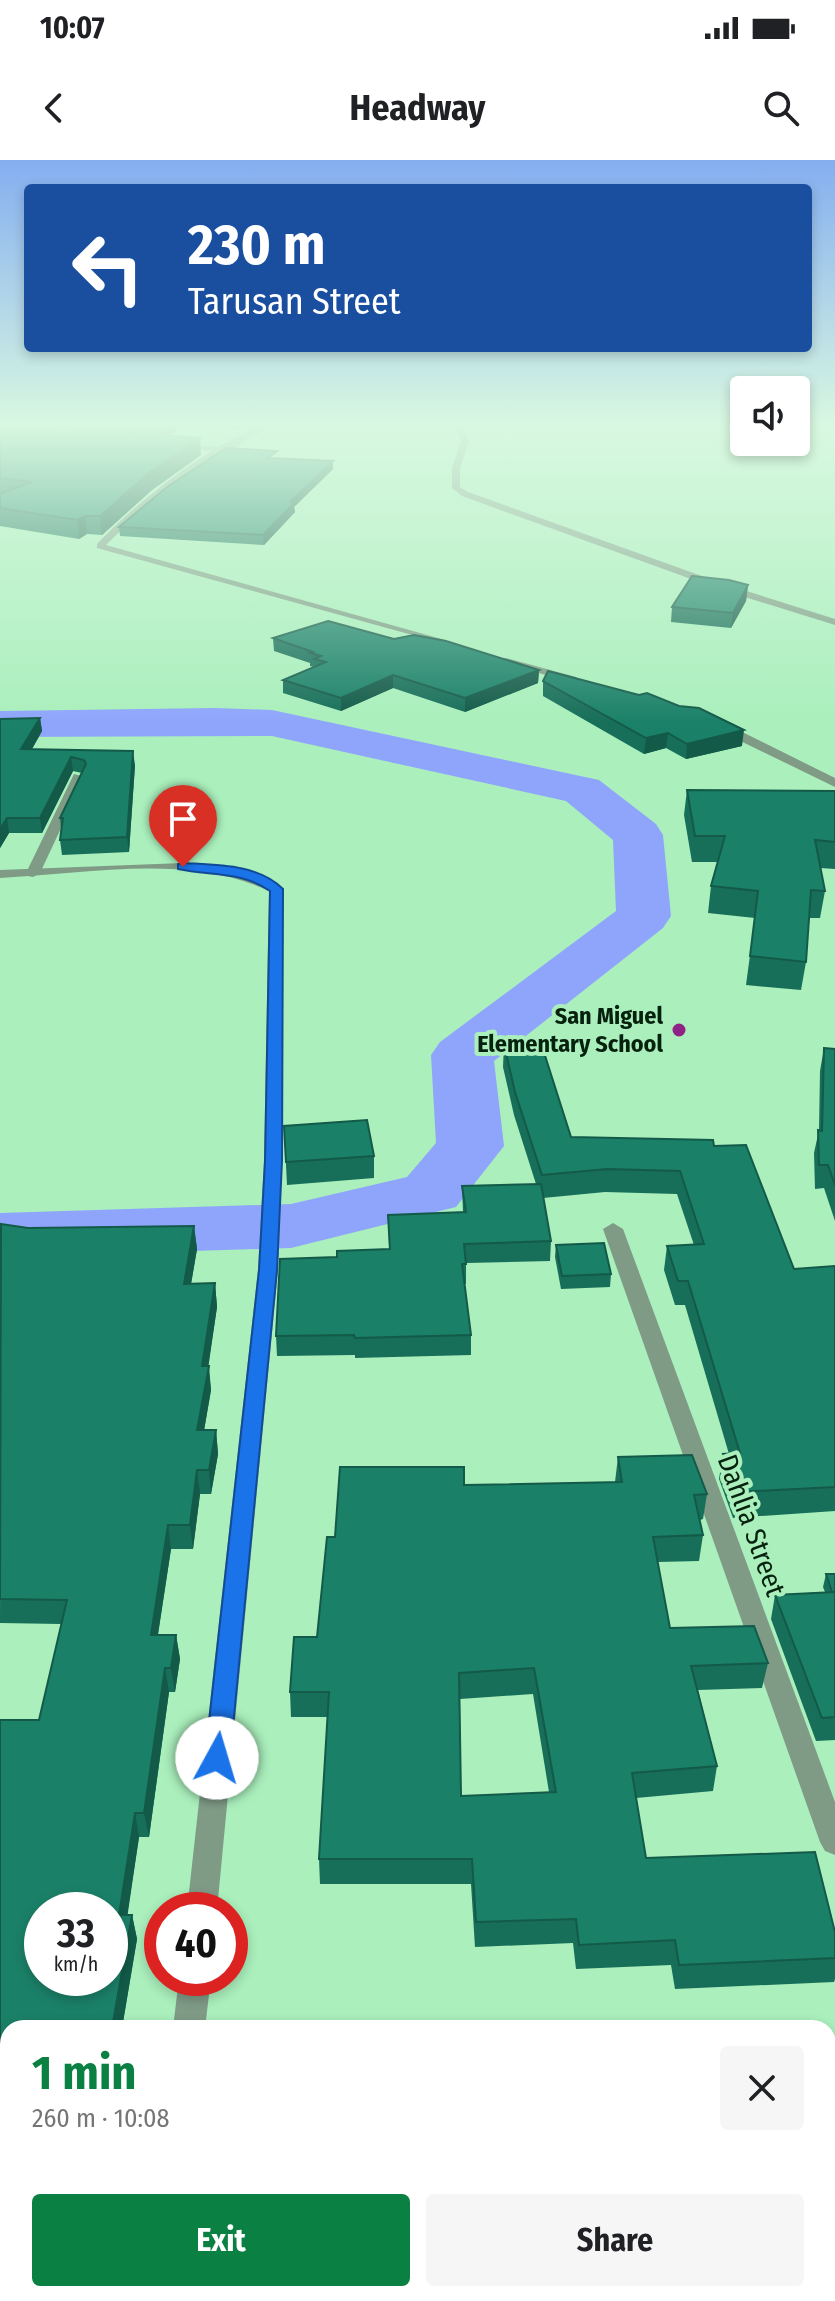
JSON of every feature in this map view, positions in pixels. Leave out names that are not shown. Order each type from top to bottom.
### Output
[{"type":"street","points":[[121,523],[100,546],[451,645]]},
{"type":"street","points":[[545,523],[720,586],[835,622]]},
{"type":"street","points":[[496,658],[588,684]]},
{"type":"street","points":[[708,721],[835,783]]},
{"type":"street","points":[[33,873],[79,777]]},
{"type":"street","points":[[0,874],[183,867],[226,869],[259,877],[276,889],[270,1229],[204,1892]]},
{"type":"street","name":"Dahlia Street","points":[[613,1229],[835,1842]]},
{"type":"street","points":[[190,2020],[193,1996]]},
{"type":"building","points":[[124,523],[275,523],[263,535],[119,527]]},
{"type":"building","points":[[692,576],[748,585],[733,613],[672,607]]},
{"type":"building","points":[[328,621],[394,639],[414,635],[446,641],[539,670],[465,698],[393,675],[341,698],[283,680],[326,662],[314,659],[321,656],[310,653],[313,652],[273,638]]},
{"type":"building","points":[[548,671],[639,695],[647,693],[679,706],[699,708],[744,730],[687,744],[668,733],[646,738],[543,681]]},
{"type":"building","points":[[40,718],[21,749],[133,751],[127,837],[60,840],[63,818],[60,818],[86,764],[84,760],[71,757],[40,818],[7,818],[0,829],[0,719]]},
{"type":"building","points":[[687,790],[835,791],[835,842],[815,840],[825,891],[811,890],[806,962],[750,956],[758,891],[711,886],[725,836],[695,836]]},
{"type":"building","points":[[541,1043],[571,1137],[713,1140],[714,1146],[746,1145],[794,1269],[835,1266],[835,1487],[737,1492],[723,1454],[740,1453],[688,1281],[678,1281],[667,1246],[704,1244],[680,1171],[607,1169],[542,1175],[515,1092],[504,1044]]},
{"type":"building","points":[[824,1048],[835,1049],[835,1185],[828,1165],[819,1165],[818,1130],[822,1131]]},
{"type":"building","points":[[367,1120],[374,1156],[286,1162],[284,1126]]},
{"type":"building","points":[[541,1184],[551,1241],[464,1244],[466,1264],[462,1264],[471,1335],[355,1338],[354,1335],[276,1336],[280,1259],[337,1257],[337,1251],[390,1249],[388,1215],[466,1212],[462,1186]]},
{"type":"building","points":[[1,1224],[28,1228],[194,1226],[184,1284],[215,1283],[202,1366],[209,1366],[197,1430],[216,1430],[209,1470],[197,1470],[190,1525],[168,1525],[151,1635],[176,1635],[171,1668],[165,1668],[144,1813],[135,1813],[123,1892],[24,1892],[24,1996],[118,1996],[113,2020],[0,2020],[0,1720],[39,1720],[67,1600],[0,1599]]},
{"type":"building","points":[[604,1243],[611,1274],[562,1276],[556,1245]]},
{"type":"building","points":[[692,1455],[707,1494],[694,1495],[703,1535],[653,1537],[670,1628],[754,1626],[768,1663],[691,1666],[717,1766],[632,1773],[646,1858],[815,1852],[835,1932],[835,1958],[679,1965],[675,1940],[579,1945],[576,1919],[476,1922],[472,1859],[319,1859],[329,1692],[290,1692],[294,1637],[317,1637],[327,1537],[335,1537],[340,1467],[464,1467],[464,1485],[622,1482],[618,1457]],"holes":[[[534,1668],[556,1792],[461,1796],[459,1673]]]},
{"type":"building","points":[[826,1574],[835,1574],[835,1593],[832,1592]]},
{"type":"building","points":[[835,1592],[835,1717],[822,1718],[775,1595]]},
{"type":"building","points":[[128,1915],[132,1915],[128,1938]]},
{"type":"waterway","points":[[0,724],[272,723],[582,790],[638,835],[644,916],[462,1055],[470,1146],[431,1192],[291,1226],[0,1235]]},
{"type":"place","name":"San Miguel Elementary School","points":[[679,1030]]},
{"type":"route","points":[[183,867],[226,869],[259,877],[276,889],[273,1161],[268,1270],[217,1758]]}]
